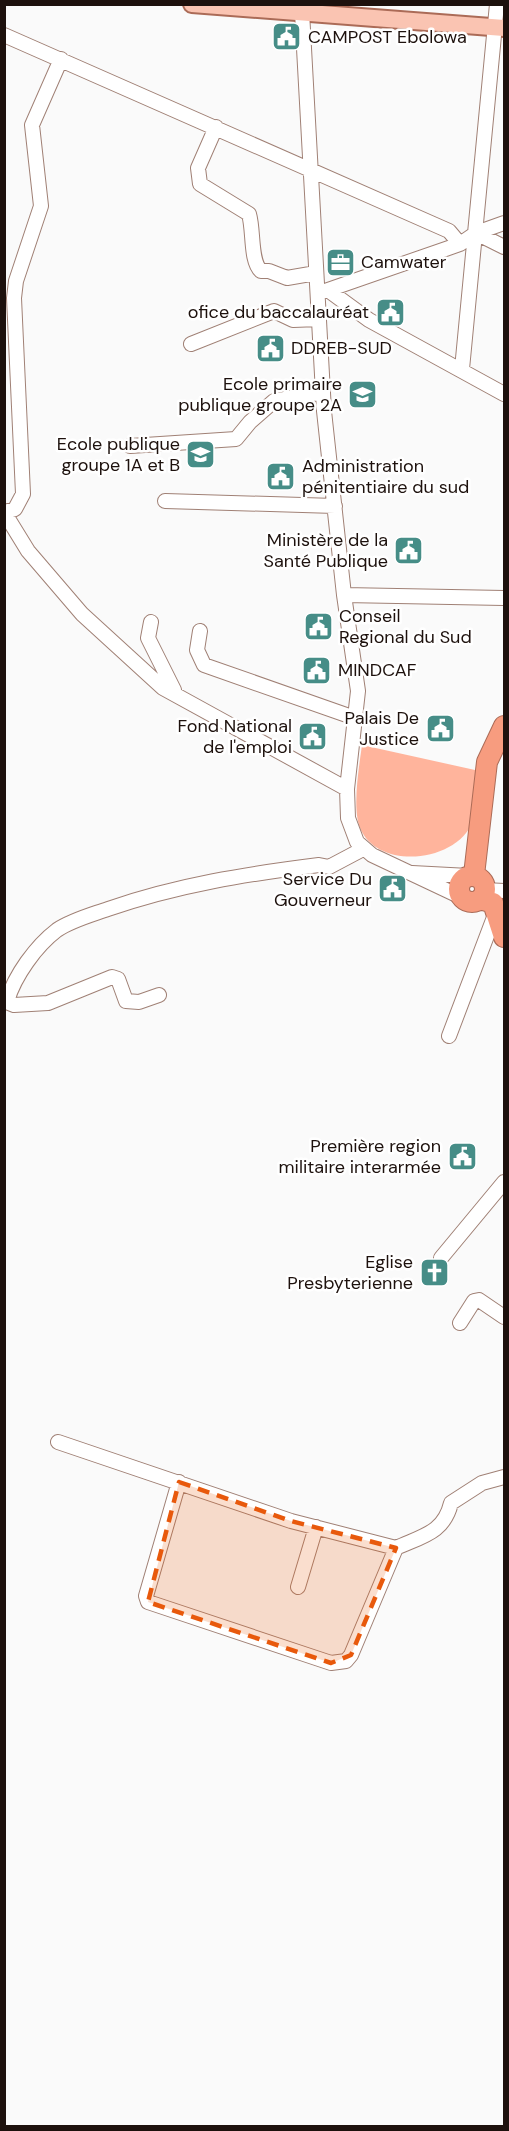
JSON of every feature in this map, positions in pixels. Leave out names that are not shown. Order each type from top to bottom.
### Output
[{"type":"highway","points":[[504,726],[487,762],[479,888],[493,903],[504,937]]},
{"type":"main road","points":[[192,4],[299,8],[499,27]]},
{"type":"street","points":[[462,369],[499,27],[496,4]]},
{"type":"street","points":[[299,8],[312,169],[316,273],[323,292],[319,319],[323,392],[344,595],[358,691],[347,789],[351,830],[363,849],[412,873],[479,888]]},
{"type":"street","points":[[4,35],[449,231],[460,244]]},
{"type":"street","points":[[62,59],[32,125],[41,206],[16,281],[14,298],[23,494],[15,509],[4,512],[28,551],[81,614],[163,688],[347,789]]},
{"type":"street","points":[[216,127],[198,168],[200,184],[249,214],[254,231],[252,248],[257,268],[261,272],[269,271],[287,278],[316,273]]},
{"type":"street","points":[[323,292],[460,244],[476,233],[504,223]]},
{"type":"street","points":[[476,233],[504,247]]},
{"type":"street","points":[[323,292],[369,320],[504,394]]},
{"type":"street","points":[[191,344],[274,311],[293,320],[319,319]]},
{"type":"street","points":[[130,446],[236,439],[250,422],[274,401],[323,392]]},
{"type":"street","points":[[165,501],[335,506]]},
{"type":"street","points":[[344,595],[504,598]]},
{"type":"street","points":[[151,622],[148,638],[155,656],[170,687],[184,700]]},
{"type":"street","points":[[200,631],[197,650],[204,664],[356,718]]},
{"type":"street","points":[[159,995],[139,1002],[126,1001],[118,979],[112,977],[48,1003],[14,1005],[6,1001],[15,981],[40,947],[67,924],[133,900],[216,879],[319,865],[329,867],[363,849]]},
{"type":"street","points":[[412,873],[479,888]]},
{"type":"street","points":[[449,1036],[496,912]]},
{"type":"street","points":[[441,1258],[504,1182]]},
{"type":"street","points":[[459,1323],[474,1301],[479,1300],[504,1317]]},
{"type":"street","points":[[58,1442],[316,1527],[396,1548],[431,1532],[447,1520],[451,1503],[482,1483],[504,1476]]},
{"type":"street","points":[[179,1482],[146,1596],[148,1602],[332,1664],[346,1661],[351,1655],[396,1548]]},
{"type":"street","points":[[298,1587],[316,1527]]},
{"type":"highlighted area","points":[[179,1482],[291,1521],[396,1548],[351,1655],[331,1663],[148,1602]]},
{"type":"shaded area","points":[[362,745],[475,770],[475,815],[464,835],[451,846],[435,853],[417,856],[399,856],[383,851],[369,842],[360,828],[357,810]]},
{"type":"place","name":"CAMPOST Ebolowa","points":[[287,37]]},
{"type":"place","name":"Camwater","points":[[340,262]]},
{"type":"place","name":"ofice du baccalauréat","points":[[390,312]]},
{"type":"place","name":"DDREB-SUD","points":[[270,348]]},
{"type":"place","name":"Ecole primaire publique groupe 2A","points":[[363,394]]},
{"type":"place","name":"Ecole publique groupe 1A et B","points":[[201,454]]},
{"type":"place","name":"Administration pénitentiaire du sud","points":[[281,476]]},
{"type":"place","name":"Ministère de la Santé Publique","points":[[409,550]]},
{"type":"place","name":"Conseil Regional du Sud","points":[[318,626]]},
{"type":"place","name":"MINDCAF","points":[[317,670]]},
{"type":"place","name":"Palais De Justice","points":[[440,728]]},
{"type":"place","name":"Fond National de l'emploi","points":[[313,736]]},
{"type":"place","name":"Service Du Gouverneur","points":[[393,889]]},
{"type":"place","name":"Première region militaire interarmée","points":[[462,1156]]},
{"type":"place","name":"Eglise Presbyterienne","points":[[434,1272]]}]
